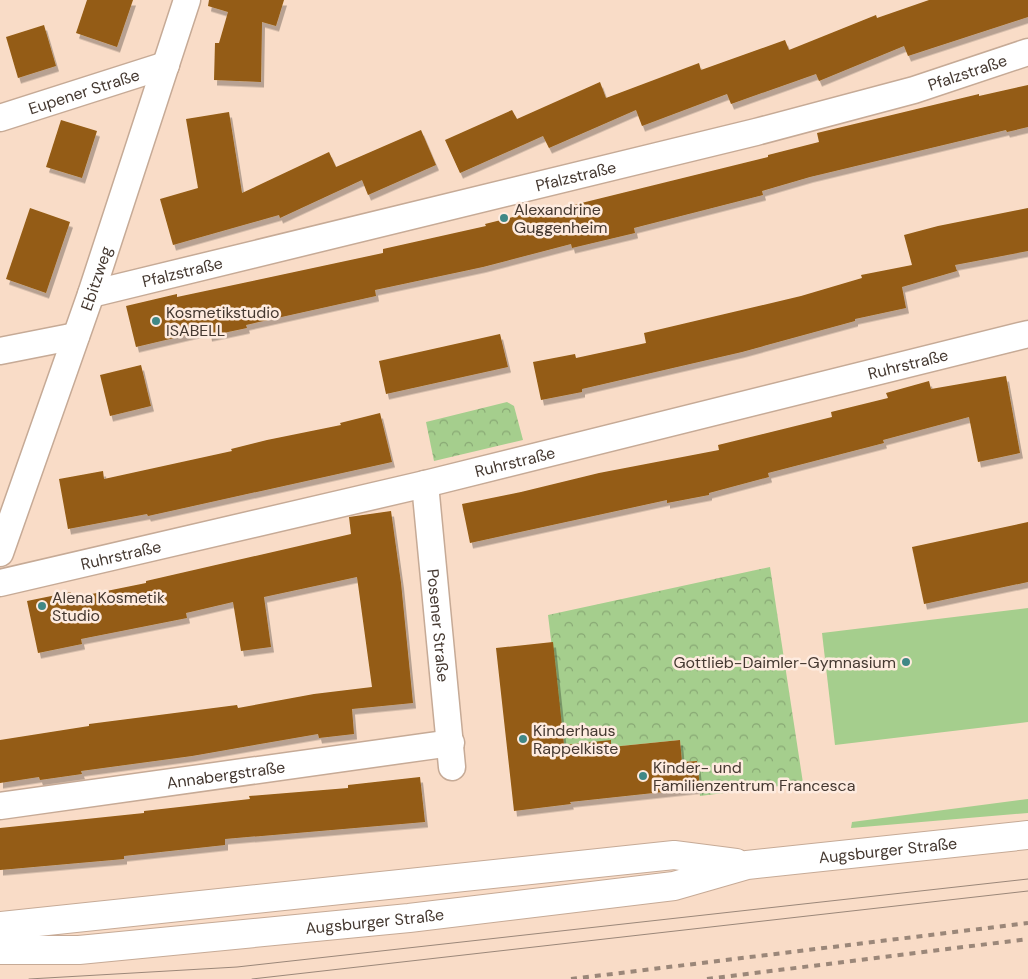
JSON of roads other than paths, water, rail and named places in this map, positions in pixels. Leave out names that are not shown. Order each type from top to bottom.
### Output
[{"type":"main road","name":"Augsburger Straße","points":[[0,950],[89,949],[409,918],[674,886],[747,864],[1028,835]]},
{"type":"main road","name":"Augsburger Straße","points":[[0,926],[674,855],[747,864]]},
{"type":"street","name":"Ebitzweg","points":[[0,553],[91,294],[187,0]]},
{"type":"street","name":"Pfalzstraße","points":[[91,294],[765,129],[914,90],[1028,52]]},
{"type":"street","name":"Eupener Straße","points":[[0,118],[166,65]]},
{"type":"street","name":"Ruhrstraße","points":[[0,584],[425,484],[1028,334]]},
{"type":"street","points":[[0,351],[76,336]]},
{"type":"street","name":"Posener Straße","points":[[425,484],[452,755]]},
{"type":"street","name":"Annabergstraße","points":[[0,806],[452,755]]},
{"type":"tram line","points":[[29,979],[237,967],[1028,879]]},
{"type":"tram line","points":[[252,979],[1028,891]]},
{"type":"railway","points":[[571,979],[1028,923]]},
{"type":"railway","points":[[707,979],[1028,939]]},
{"type":"place","name":"Alexandrine Guggenheim","points":[[504,218]]},
{"type":"place","name":"Kosmetikstudio ISABELL","points":[[156,321]]},
{"type":"place","name":"Alena Kosmetik Studio","points":[[42,606]]},
{"type":"place","name":"Gottlieb-Daimler-Gymnasium","points":[[906,662]]},
{"type":"place","name":"Kinderhaus Rappelkiste","points":[[523,739]]},
{"type":"place","name":"Kinder- und Familienzentrum Francesca","points":[[643,776]]}]
